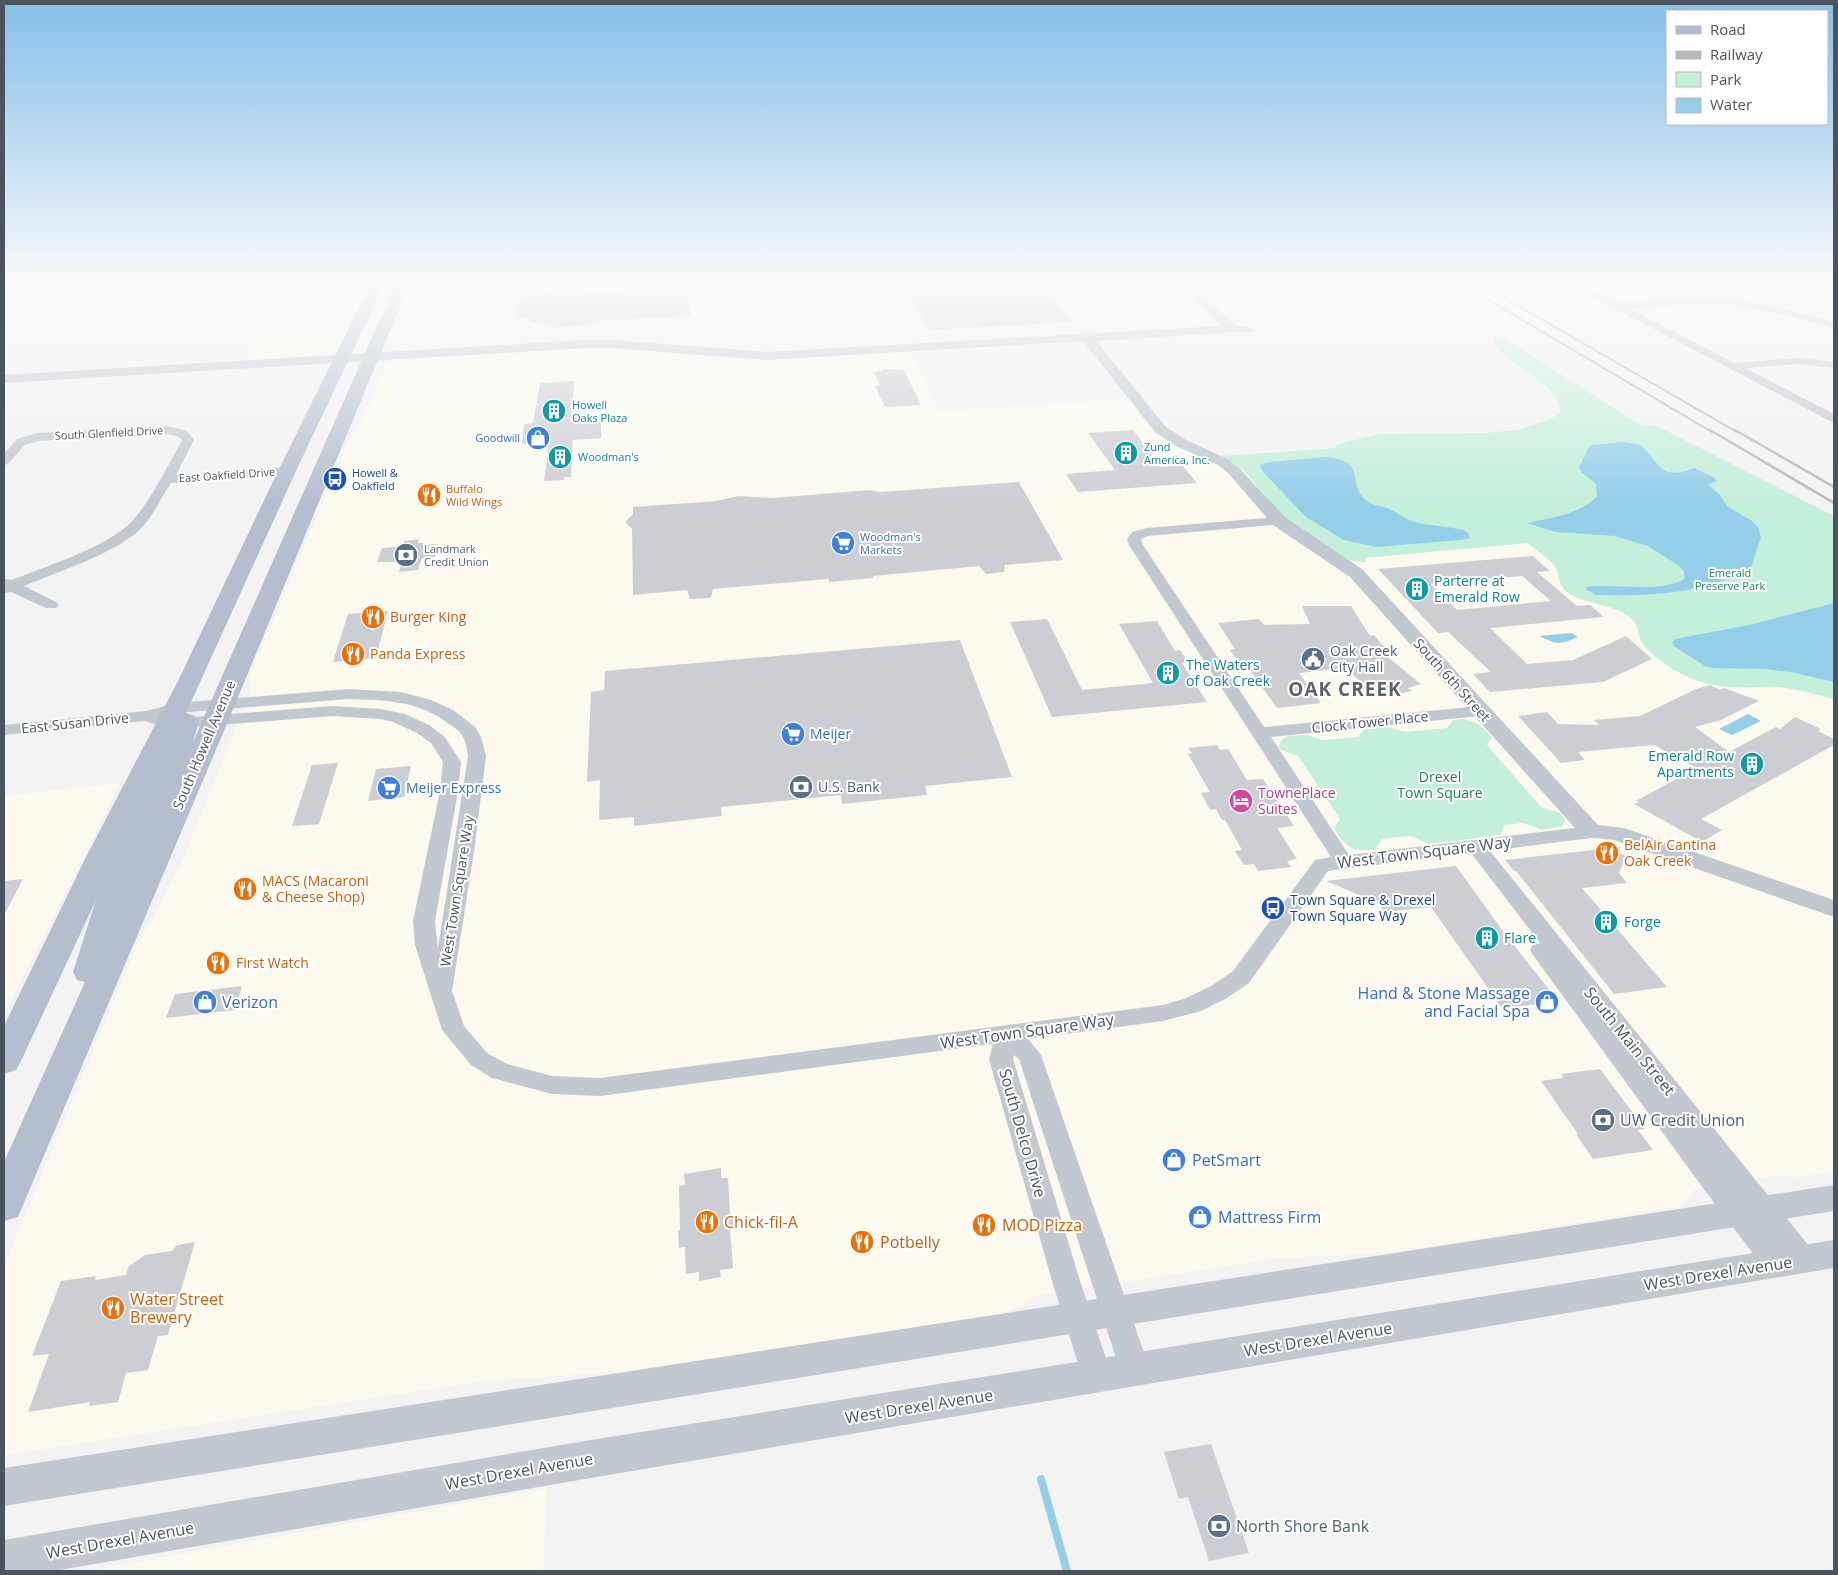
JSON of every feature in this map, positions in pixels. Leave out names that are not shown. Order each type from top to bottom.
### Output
[{"type":"main road","name":"South Howell Avenue","points":[[4,1205],[70,1051],[186,716],[287,470],[342,358]]},
{"type":"main road","points":[[332,449],[334,415],[338,399],[353,366],[348,360],[344,358]]},
{"type":"main road","name":"South Howell Avenue","points":[[4,1061],[100,859],[297,529],[372,358]]},
{"type":"main road","points":[[319,408],[317,434],[305,461],[310,465],[323,469]]},
{"type":"main road","points":[[287,470],[300,472],[307,478],[295,505],[297,529]]},
{"type":"street","points":[[4,379],[334,358]]},
{"type":"street","name":"South 6th Street","points":[[1094,358],[1114,373],[1161,430],[1175,440],[1223,462],[1234,471],[1279,521],[1356,573],[1591,832]]},
{"type":"street","points":[[1720,358],[1834,419]]},
{"type":"street","points":[[1734,366],[1791,362],[1834,365]]},
{"type":"street","name":"South Glenfield Drive","points":[[4,461],[21,442],[27,439],[124,431],[174,431],[183,434],[188,440],[167,479],[138,523],[130,531],[104,547],[6,586]]},
{"type":"street","name":"East Oakfield Drive","points":[[167,479],[287,470]]},
{"type":"street","points":[[1279,521],[1146,532],[1137,534],[1134,539],[1136,545],[1344,861]]},
{"type":"street","points":[[6,586],[51,605]]},
{"type":"street","name":"West Town Square Way","points":[[186,716],[355,694],[392,696],[425,703],[448,714],[467,729],[474,741],[477,756],[441,995]]},
{"type":"street","name":"West Town Square Way","points":[[186,716],[358,711],[399,718],[423,729],[438,740],[452,762],[449,790],[424,920],[426,946],[441,995],[454,1030],[479,1059],[500,1071],[552,1085],[600,1087],[1163,1013],[1193,1004],[1219,992],[1241,977],[1322,865],[1591,832]]},
{"type":"street","name":"Clock Tower Place","points":[[1260,733],[1480,711]]},
{"type":"street","name":"East Susan Drive","points":[[4,730],[186,716]]},
{"type":"street","points":[[1591,832],[1616,833],[1834,909]]},
{"type":"street","name":"South Main Street","points":[[1469,847],[1601,1028],[1751,1211],[1805,1259]]},
{"type":"street","name":"South Delco Drive","points":[[1097,1376],[1001,1059],[1008,1034],[1029,1055],[1135,1370]]},
{"type":"street","points":[[4,1487],[1834,1198]]},
{"type":"street","name":"West Drexel Avenue","points":[[4,1560],[566,1463],[1805,1259]]},
{"type":"shaded area","points":[[247,358],[271,358],[245,361]]},
{"type":"shaded area","name":"Drexel Town Square","points":[[728,358],[758,361],[800,358],[912,358],[939,411],[1143,398],[1169,430],[1184,440],[1222,456],[1237,465],[1286,518],[1367,562],[1363,558],[1528,543],[1554,565],[1561,585],[1571,595],[1614,609],[1628,616],[1638,626],[1639,636],[1651,652],[1679,673],[1696,681],[1741,689],[1780,687],[1834,699],[1834,1172],[1797,1177],[1776,1175],[1695,1189],[1686,1202],[1678,1207],[1388,1253],[1279,1258],[1033,1296],[1023,1305],[1003,1313],[648,1370],[482,1381],[4,1455],[4,1266],[134,952],[181,864],[252,689],[249,678],[348,442],[367,411],[385,365],[399,359]]},
{"type":"shaded area","points":[[120,783],[4,1015],[4,796]]},
{"type":"shaded area","points":[[547,1488],[543,1571],[88,1571]]},
{"type":"green space","name":"Emerald Preserve Park","points":[[1509,358],[1537,358],[1641,426],[1655,425],[1834,516],[1834,699],[1785,688],[1717,686],[1682,674],[1650,652],[1641,641],[1635,622],[1626,614],[1610,607],[1578,598],[1565,590],[1560,583],[1558,572],[1554,565],[1528,543],[1364,558],[1367,562],[1346,559],[1292,524],[1277,510],[1249,476],[1222,456],[1336,448],[1335,445],[1379,434],[1486,433],[1517,430],[1560,414],[1559,402],[1543,383]]},
{"type":"green space","name":"Drexel Town Square","points":[[1462,719],[1476,723],[1489,733],[1492,737],[1487,745],[1541,807],[1560,813],[1565,820],[1563,826],[1542,830],[1523,823],[1505,825],[1500,835],[1429,844],[1410,836],[1382,839],[1375,850],[1355,849],[1342,840],[1334,828],[1340,819],[1298,756],[1281,750],[1279,747],[1281,740],[1289,736],[1306,735],[1323,740],[1358,737],[1364,729],[1388,727],[1405,732],[1447,728],[1453,720]]},
{"type":"water","points":[[1624,442],[1641,445],[1668,472],[1683,472],[1694,468],[1715,478],[1717,481],[1708,485],[1720,495],[1727,506],[1752,521],[1758,527],[1761,537],[1751,568],[1716,583],[1680,591],[1643,595],[1597,595],[1587,590],[1586,587],[1596,586],[1665,586],[1685,578],[1684,571],[1678,565],[1648,546],[1615,536],[1556,532],[1527,523],[1565,514],[1591,502],[1597,496],[1596,484],[1581,472],[1579,466],[1587,450],[1591,445]]},
{"type":"water","points":[[1325,457],[1339,459],[1352,468],[1360,494],[1368,502],[1394,511],[1414,522],[1463,530],[1468,533],[1470,538],[1377,547],[1344,540],[1306,517],[1263,472],[1260,466],[1270,462]]},
{"type":"water","points":[[1834,603],[1834,682],[1790,672],[1766,669],[1712,668],[1705,666],[1674,646],[1672,642],[1675,639],[1749,625]]},
{"type":"water","points":[[1571,633],[1578,637],[1562,643],[1550,641],[1539,636]]},
{"type":"water","points":[[1748,714],[1761,721],[1732,735],[1719,729]]},
{"type":"building","points":[[882,369],[904,370],[921,405],[885,407],[875,386],[880,385],[874,372],[883,371]]},
{"type":"building","name":"Howell Oaks Plaza","points":[[574,381],[572,420],[601,418],[601,438],[573,440],[571,477],[564,477],[564,480],[544,481],[549,442],[522,444],[524,424],[533,423],[540,383]]},
{"type":"building","name":"Zund America, Inc.","points":[[1133,430],[1161,467],[1182,465],[1197,483],[1078,492],[1066,474],[1115,470],[1088,433]]},
{"type":"building","name":"Woodman's Markets","points":[[1019,482],[1063,560],[1005,565],[1004,572],[986,574],[979,566],[829,582],[829,579],[713,589],[711,598],[690,599],[687,590],[633,595],[632,529],[625,522],[633,514],[633,507],[717,501],[738,496],[773,498],[870,490],[880,492]]},
{"type":"building","name":"Landmark Credit Union","points":[[419,539],[418,543],[423,543],[423,545],[438,544],[435,557],[422,558],[418,570],[399,572],[402,562],[377,562],[382,548],[397,547],[403,545],[404,541]]},
{"type":"building","points":[[1533,556],[1550,571],[1537,572],[1577,606],[1590,605],[1604,617],[1490,628],[1527,664],[1573,660],[1626,636],[1652,659],[1603,682],[1490,692],[1473,674],[1491,672],[1448,632],[1438,633],[1378,569]],"holes":[[[1522,576],[1551,601],[1457,610],[1431,584]]]},
{"type":"building","name":"Oak Creek City Hall","points":[[1302,606],[1351,606],[1370,636],[1374,635],[1386,649],[1379,650],[1421,684],[1408,688],[1412,691],[1388,696],[1384,693],[1376,695],[1345,668],[1299,673],[1321,703],[1277,708],[1244,662],[1238,662],[1230,650],[1235,649],[1218,623],[1259,619],[1264,625],[1310,624]]},
{"type":"building","points":[[388,611],[376,658],[333,662],[348,614]]},
{"type":"building","name":"The Waters of Oak Creek","points":[[1047,619],[1082,690],[1153,683],[1119,624],[1157,621],[1175,651],[1180,650],[1188,662],[1182,663],[1207,702],[1052,717],[1010,622]]},
{"type":"building","name":"Meijer","points":[[960,640],[1012,777],[925,786],[927,795],[842,804],[841,795],[721,807],[722,816],[634,826],[634,817],[599,820],[600,780],[587,782],[591,692],[604,690],[605,671]]},
{"type":"building","name":"Emerald Row Apartments","points":[[1710,685],[1720,690],[1724,688],[1759,701],[1721,720],[1695,727],[1729,752],[1776,727],[1780,729],[1795,717],[1821,729],[1818,731],[1834,739],[1834,745],[1701,819],[1722,830],[1702,842],[1634,804],[1639,802],[1636,801],[1696,768],[1654,745],[1578,752],[1585,760],[1561,763],[1518,716],[1547,712],[1558,724],[1599,725],[1594,720],[1640,716],[1696,689]]},
{"type":"building","name":"TownePlace Suites","points":[[1217,745],[1220,750],[1228,749],[1247,780],[1263,779],[1294,826],[1277,828],[1297,859],[1287,861],[1291,867],[1258,871],[1254,864],[1244,865],[1235,851],[1242,850],[1225,820],[1222,820],[1216,809],[1210,810],[1201,793],[1210,792],[1188,754],[1192,753],[1188,748]]},
{"type":"building","points":[[338,763],[319,824],[292,826],[312,765]]},
{"type":"building","name":"Meijer Express","points":[[411,766],[404,797],[368,801],[376,769]]},
{"type":"building","name":"Forge","points":[[1621,847],[1616,852],[1626,856],[1619,873],[1627,883],[1582,888],[1667,987],[1614,994],[1516,871],[1505,860]]},
{"type":"building","name":"Flare","points":[[1456,866],[1505,934],[1559,1002],[1502,1008],[1431,907],[1384,912],[1378,903],[1326,881]]},
{"type":"building","points":[[23,879],[4,915],[4,881]]},
{"type":"building","name":"Verizon","points":[[242,986],[235,1010],[166,1018],[175,994]]},
{"type":"building","name":"UW Credit Union","points":[[1600,1069],[1645,1129],[1638,1130],[1653,1150],[1593,1159],[1541,1081],[1563,1078],[1561,1074]]},
{"type":"building","name":"Chick-fil-A","points":[[721,1168],[721,1178],[728,1178],[730,1214],[732,1214],[734,1229],[730,1230],[733,1268],[720,1270],[721,1277],[699,1281],[699,1272],[686,1274],[685,1247],[679,1248],[679,1186],[685,1185],[684,1174]]},
{"type":"building","name":"Water Street Brewery","points":[[195,1242],[168,1335],[158,1336],[148,1370],[126,1373],[118,1402],[89,1406],[90,1402],[28,1412],[49,1354],[32,1356],[61,1281],[96,1276],[95,1280],[126,1275],[129,1266],[145,1255],[172,1251],[177,1245]]},
{"type":"building","name":"North Shore Bank","points":[[1211,1444],[1249,1553],[1209,1561],[1188,1497],[1179,1499],[1164,1452]]},
{"type":"waterway","points":[[1041,1479],[1067,1571]]},
{"type":"railway","points":[[1588,358],[1712,432]]},
{"type":"railway","points":[[1610,358],[1737,432]]},
{"type":"railway","points":[[1710,430],[1834,503]]},
{"type":"railway","points":[[1735,430],[1834,487]]},
{"type":"place","name":"Howell Oaks Plaza","points":[[554,411]]},
{"type":"place","name":"Goodwill","points":[[538,438]]},
{"type":"place","name":"Zund America, Inc.","points":[[1126,453]]},
{"type":"place","name":"Woodman's","points":[[560,457]]},
{"type":"place","name":"Howell & Oakfield","points":[[335,479]]},
{"type":"place","name":"Buffalo Wild Wings","points":[[429,495]]},
{"type":"place","name":"Woodman's Markets","points":[[843,543]]},
{"type":"place","name":"Landmark Credit Union","points":[[406,555]]},
{"type":"place","name":"Parterre at Emerald Row","points":[[1417,589]]},
{"type":"place","name":"Burger King","points":[[373,617]]},
{"type":"place","name":"Panda Express","points":[[353,654]]},
{"type":"place","name":"Oak Creek City Hall","points":[[1313,659]]},
{"type":"place","name":"The Waters of Oak Creek","points":[[1168,673]]},
{"type":"place","name":"Meijer","points":[[793,734]]},
{"type":"place","name":"Emerald Row Apartments","points":[[1752,764]]},
{"type":"place","name":"U.S. Bank","points":[[801,787]]},
{"type":"place","name":"Meijer Express","points":[[389,788]]},
{"type":"place","name":"TownePlace Suites","points":[[1241,801]]},
{"type":"place","name":"BelAir Cantina Oak Creek","points":[[1607,853]]},
{"type":"place","name":"MACS (Macaroni & Cheese Shop)","points":[[245,889]]},
{"type":"place","name":"Town Square & Drexel Town Square Way","points":[[1273,908]]},
{"type":"place","name":"Forge","points":[[1606,922]]},
{"type":"place","name":"Flare","points":[[1487,938]]},
{"type":"place","name":"First Watch","points":[[218,963]]},
{"type":"place","name":"Verizon","points":[[205,1002]]},
{"type":"place","name":"Hand & Stone Massage and Facial Spa","points":[[1547,1002]]},
{"type":"place","name":"UW Credit Union","points":[[1603,1120]]},
{"type":"place","name":"PetSmart","points":[[1174,1160]]},
{"type":"place","name":"Mattress Firm","points":[[1200,1217]]},
{"type":"place","name":"Chick-fil-A","points":[[707,1222]]},
{"type":"place","name":"MOD Pizza","points":[[984,1225]]},
{"type":"place","name":"Potbelly","points":[[862,1242]]},
{"type":"place","name":"Water Street Brewery","points":[[113,1308]]},
{"type":"place","name":"North Shore Bank","points":[[1219,1526]]},
{"type":"district","name":"OAK CREEK","points":[[1345,689]]}]
